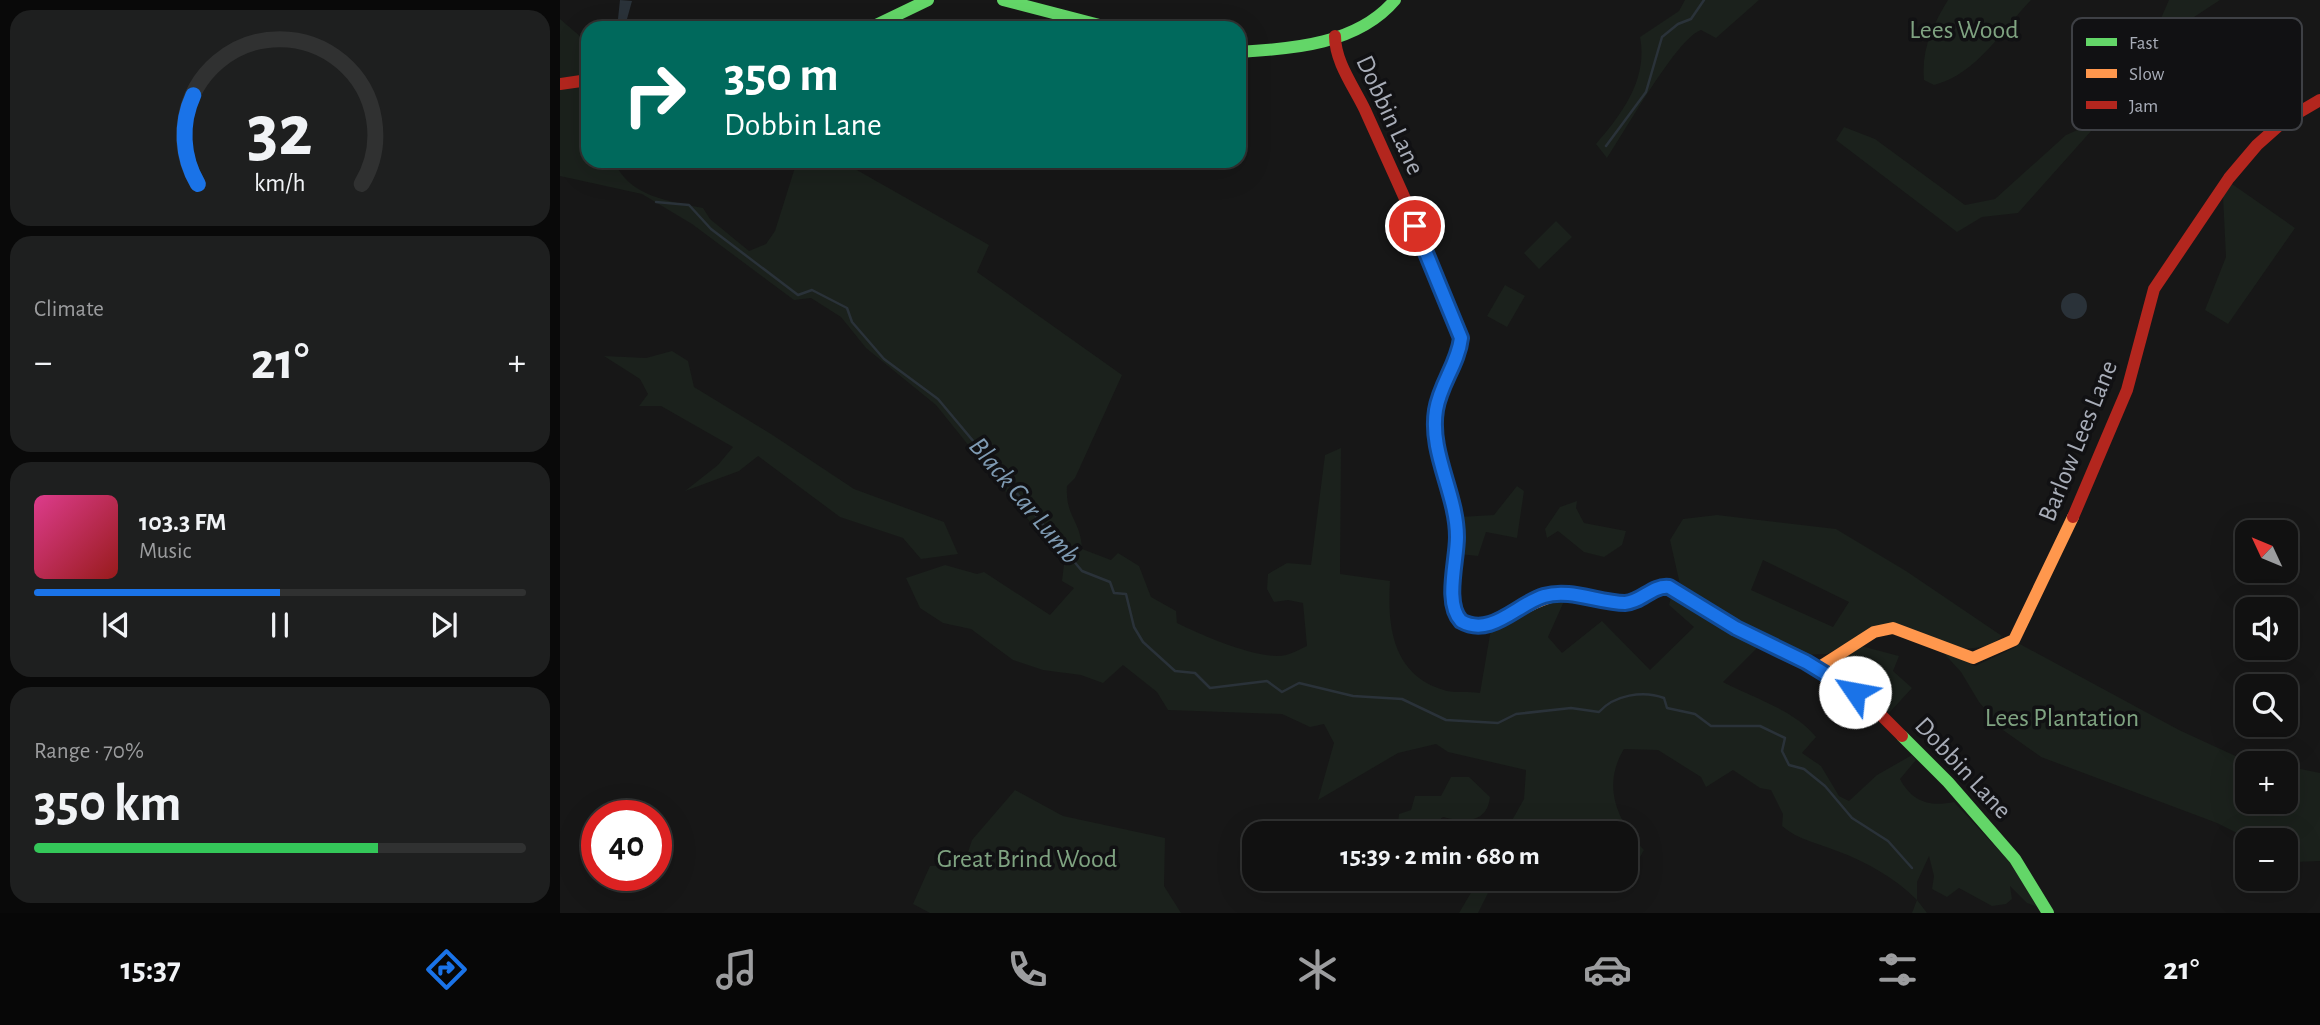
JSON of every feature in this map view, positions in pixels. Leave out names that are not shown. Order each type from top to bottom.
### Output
[{"type":"street","points":[[884,21],[928,0]]},
{"type":"street","points":[[1003,0],[1084,21]]},
{"type":"street","points":[[1246,51],[1335,36],[1370,24],[1388,11],[1395,0]]},
{"type":"street","name":"Dobbin Lane","points":[[1335,36],[1335,51],[1355,88],[1435,267],[1461,338],[1435,411],[1437,445],[1457,535],[1453,607],[1455,616],[1476,627],[1496,622],[1530,602],[1553,594],[1630,603],[1660,586],[1669,587],[1736,628],[1818,668],[1867,701],[1929,762],[2015,859],[2048,913]]},
{"type":"street","name":"Dobbin Lane","points":[[1314,41],[1335,51]]},
{"type":"street","points":[[560,84],[581,81]]},
{"type":"street","name":"Barlow Lees Lane","points":[[2302,110],[2320,100]]},
{"type":"street","name":"Barlow Lees Lane","points":[[1818,668],[1874,632],[1893,628],[1973,658],[2014,640],[2069,526],[2127,390],[2154,289],[2229,178],[2274,130]]},
{"type":"green space","points":[[1685,0],[1759,0],[1716,38],[1701,30],[1691,37],[1665,67],[1607,158],[1596,144],[1624,108],[1637,81],[1642,52],[1640,37],[1679,11]]},
{"type":"green space","name":"Lees Wood","points":[[1948,0],[2031,0],[1976,61],[1949,79],[1934,85],[1924,80],[1924,58],[1933,28]]},
{"type":"green space","points":[[2169,0],[2220,0],[2193,18],[2161,18]]},
{"type":"green space","points":[[560,19],[581,37],[581,76],[560,78]]},
{"type":"green space","points":[[581,85],[581,168],[618,168],[629,183],[640,190],[664,200],[703,208],[710,219],[749,251],[766,244],[775,231],[795,168],[853,168],[989,245],[977,272],[1122,375],[1075,478],[1067,486],[1068,505],[1079,531],[1082,549],[1111,560],[1118,553],[1139,566],[1151,597],[1176,611],[1177,623],[1231,646],[1261,654],[1286,655],[1307,646],[1303,603],[1288,600],[1274,602],[1267,589],[1268,574],[1287,563],[1311,565],[1325,455],[1341,448],[1340,574],[1390,581],[1392,633],[1404,662],[1415,675],[1447,691],[1480,693],[1491,629],[1538,602],[1565,599],[1548,637],[1562,653],[1602,621],[1650,670],[1694,627],[1669,605],[1672,593],[1760,645],[1723,682],[1773,705],[1807,728],[1816,737],[1802,753],[1821,766],[1839,796],[1849,801],[1877,775],[1912,755],[1916,760],[1900,779],[1905,787],[1922,801],[1937,804],[1954,802],[2009,861],[2038,907],[2027,903],[2010,886],[2012,899],[2006,904],[1992,906],[1959,888],[1947,897],[1932,889],[1934,876],[1929,856],[1917,882],[1917,900],[1870,866],[1788,831],[1782,826],[1783,814],[1771,790],[1760,788],[1733,770],[1706,787],[1701,777],[1658,750],[1624,749],[1617,762],[1613,789],[1623,821],[1512,821],[1524,799],[1526,770],[1448,752],[1436,744],[1398,753],[1318,800],[1334,743],[1324,724],[1310,727],[1282,714],[1168,710],[1157,692],[1123,665],[1103,683],[1081,675],[1043,670],[1013,660],[971,629],[943,623],[920,608],[906,578],[945,565],[977,574],[984,572],[1050,615],[1074,588],[1062,581],[1064,564],[936,405],[866,348],[841,317],[811,298],[794,300],[692,224],[642,194],[560,176],[560,88]]},
{"type":"green space","points":[[1844,127],[1875,139],[1965,205],[1995,199],[2066,135],[2077,130],[2092,130],[2018,213],[1982,217],[1957,232],[1836,140]]},
{"type":"green space","points":[[2232,184],[2295,228],[2228,324],[2205,310],[2226,257],[2223,196]]},
{"type":"green space","points":[[1556,221],[1572,237],[1539,269],[1524,253]]},
{"type":"green space","points":[[1505,285],[1525,296],[1507,327],[1487,316]]},
{"type":"green space","points":[[672,351],[688,361],[694,387],[854,489],[944,522],[958,554],[921,559],[903,538],[840,517],[758,456],[739,471],[685,491],[718,465],[733,447],[661,406],[639,406],[648,394],[640,379],[604,356],[646,358]]},
{"type":"green space","points":[[1517,486],[1524,491],[1517,538],[1486,532],[1478,556],[1459,554],[1459,517],[1494,515]]},
{"type":"green space","points":[[1577,501],[1576,508],[1584,523],[1626,531],[1622,545],[1604,557],[1584,552],[1558,531],[1547,538],[1545,529],[1560,507]]},
{"type":"green space","points":[[1717,515],[1836,529],[1906,571],[2002,636],[1990,644],[1976,648],[1959,648],[1874,629],[1827,654],[1800,655],[1764,639],[1753,629],[1681,589],[1670,540],[1683,519]],"holes":[[[1763,560],[1849,602],[1833,627],[1751,590]]]},
{"type":"green space","name":"Lees Plantation","points":[[2018,643],[2179,730],[2235,756],[2235,814],[2298,814],[2298,768],[2320,773],[2320,861],[2298,862],[2298,828],[2235,828],[2235,832],[2041,757],[2003,730],[1979,702],[1961,672],[1940,649],[1975,666],[2016,647]]},
{"type":"green space","points":[[1861,646],[1899,656],[1893,671],[1912,688],[1889,713],[1831,668],[1837,660]]},
{"type":"green space","points":[[1451,777],[1469,777],[1490,797],[1484,812],[1473,819],[1443,817],[1438,821],[1398,821],[1399,814],[1411,810],[1415,796],[1441,796]]},
{"type":"green space","name":"Great Brind Wood","points":[[1015,790],[1063,816],[1165,838],[1164,886],[1181,913],[930,913],[913,904],[930,866],[964,864],[972,840]]},
{"type":"green space","points":[[1638,843],[1644,850],[1638,858]]},
{"type":"green space","points":[[1472,891],[1489,891],[1478,913],[1459,913]]},
{"type":"green space","points":[[1917,900],[1927,913],[1912,913]]},
{"type":"shaded area","points":[[620,0],[632,1],[627,19],[618,19]]},
{"type":"shaded area","points":[[2074,293],[2083,297],[2087,306],[2083,315],[2074,319],[2065,315],[2061,306],[2065,297]]},
{"type":"waterway","points":[[1606,146],[1646,92],[1662,37],[1678,24],[1691,19],[1704,0]]},
{"type":"waterway","name":"Black Car Lumb","points":[[656,202],[689,205],[711,229],[798,295],[812,290],[847,308],[852,322],[884,359],[938,399],[1082,571],[1110,582],[1114,593],[1126,594],[1134,627],[1143,642],[1175,671],[1195,673],[1210,688],[1267,681],[1282,692],[1299,683],[1353,696],[1402,699],[1446,720],[1498,723],[1516,714],[1571,708],[1599,712],[1621,698],[1638,694],[1664,698],[1667,708],[1695,714],[1711,726],[1760,726],[1785,738],[1782,751],[1789,765],[1804,769],[1825,786],[1852,818],[1888,841],[1912,868]]},
{"type":"traffic: fast","points":[[884,21],[928,0]]},
{"type":"traffic: fast","points":[[1003,0],[1084,21]]},
{"type":"traffic: fast","points":[[1246,52],[1302,46],[1344,35],[1380,15],[1395,0]]},
{"type":"traffic: fast","points":[[1902,736],[1948,782],[2015,859],[2048,913]]},
{"type":"traffic: slow","points":[[1451,310],[1460,335],[1460,343],[1455,362],[1437,403],[1434,427],[1457,537],[1453,586],[1456,611],[1461,620],[1470,625],[1481,626],[1546,599],[1575,595]]},
{"type":"traffic: slow","points":[[1818,668],[1874,632],[1893,628],[1973,658],[2014,640],[2073,517]]},
{"type":"traffic: jam","points":[[1335,36],[1342,65],[1399,185],[1451,310]]},
{"type":"traffic: jam","points":[[560,84],[581,81]]},
{"type":"traffic: jam","points":[[2302,110],[2320,100]]},
{"type":"traffic: jam","points":[[2073,517],[2127,390],[2154,289],[2229,178],[2274,130]]},
{"type":"traffic: jam","points":[[1575,595],[1630,602],[1658,588],[1669,587],[1736,628],[1818,668],[1867,701],[1902,736]]},
{"type":"route","points":[[1415,226],[1435,267],[1461,338],[1435,411],[1437,445],[1455,516],[1457,535],[1453,607],[1455,616],[1469,626],[1476,627],[1496,622],[1543,596],[1565,594],[1630,603],[1660,586],[1669,587],[1736,628],[1806,662],[1855,692]]}]
